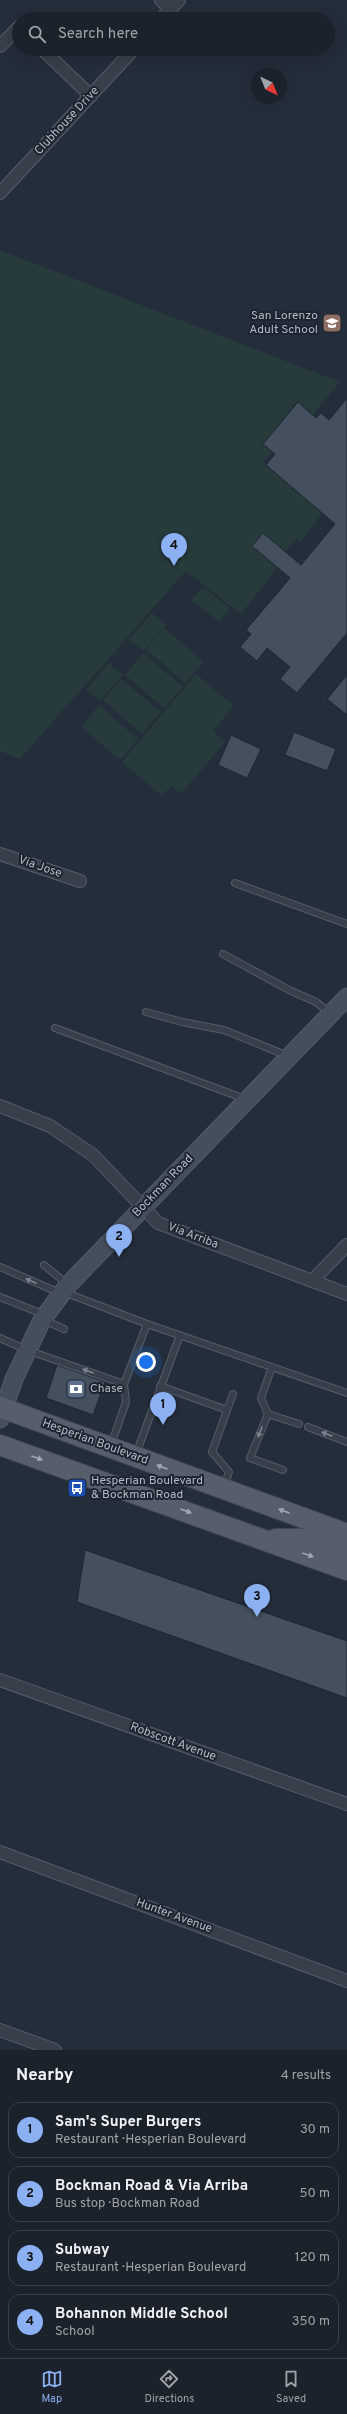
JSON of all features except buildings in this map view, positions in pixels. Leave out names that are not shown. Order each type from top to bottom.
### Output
[{"type":"main road","name":"Hesperian Boulevard","points":[[1,1412],[110,1448],[347,1534]]},
{"type":"main road","points":[[0,1445],[347,1570]]},
{"type":"main road","points":[[264,1539],[305,1539],[347,1553]]},
{"type":"street","points":[[161,0],[170,9]]},
{"type":"street","points":[[167,12],[179,0]]},
{"type":"street","points":[[0,46],[12,34]]},
{"type":"street","points":[[49,56],[91,96]]},
{"type":"street","name":"Clubhouse Drive","points":[[0,193],[128,56]]},
{"type":"street","name":"Via Jose","points":[[1,857],[80,881]]},
{"type":"street","name":"Bockman Road","points":[[1,1412],[27,1350],[44,1317],[64,1290],[142,1207],[347,997]]},
{"type":"street","name":"Via Arriba","points":[[0,1106],[50,1126],[93,1155],[158,1223],[347,1294]]},
{"type":"street","points":[[312,1281],[347,1245]]},
{"type":"street","name":"Robscott Avenue","points":[[0,1680],[347,1804]]},
{"type":"street","name":"Hunter Avenue","points":[[0,1852],[347,1981]]},
{"type":"street","points":[[0,2030],[55,2050]]},
{"type":"lane","points":[[235,883],[347,924]]},
{"type":"lane","points":[[223,954],[289,990],[316,1002],[330,1014]]},
{"type":"lane","points":[[146,1012],[182,1022],[224,1030],[289,1056]]},
{"type":"lane","points":[[55,1028],[247,1100]]},
{"type":"lane","points":[[44,1265],[64,1290]]},
{"type":"lane","points":[[0,1267],[64,1290],[147,1324],[347,1393]]},
{"type":"lane","points":[[0,1297],[44,1317],[64,1329]]},
{"type":"lane","points":[[110,1448],[126,1402],[124,1384],[147,1324]]},
{"type":"lane","points":[[135,1457],[180,1335]]},
{"type":"lane","points":[[0,1338],[27,1350],[124,1384]]},
{"type":"lane","points":[[272,1367],[261,1398],[268,1414],[250,1458],[283,1470]]},
{"type":"lane","points":[[160,1386],[227,1410]]},
{"type":"lane","points":[[223,1489],[229,1472],[212,1452],[233,1394]]},
{"type":"lane","points":[[268,1414],[299,1424]]},
{"type":"lane","points":[[308,1427],[347,1442]]},
{"type":"shaded area","points":[[0,250],[340,382],[313,415],[297,402],[263,444],[272,452],[263,463],[323,513],[300,542],[296,539],[285,552],[278,567],[241,614],[186,571],[20,759],[0,751]]},
{"type":"shaded area","points":[[203,587],[230,608],[219,622],[191,600]]},
{"type":"shaded area","points":[[152,613],[166,625],[143,651],[129,640]]},
{"type":"shaded area","points":[[164,628],[204,662],[185,683],[146,649]]},
{"type":"shaded area","points":[[143,653],[183,687],[164,708],[125,675]]},
{"type":"shaded area","points":[[109,663],[123,675],[100,701],[86,690]]},
{"type":"shaded area","points":[[196,674],[234,706],[213,731],[225,742],[181,794],[171,786],[162,796],[122,762]]},
{"type":"shaded area","points":[[121,679],[161,712],[142,734],[103,700]]},
{"type":"shaded area","points":[[99,705],[138,739],[120,760],[81,727]]},
{"type":"place","name":"San Lorenzo Adult School","points":[[332,323]]},
{"type":"place","name":"Bohannon Middle School","points":[[174,566]]},
{"type":"place","name":"Bockman Road & Via Arriba","points":[[119,1257]]},
{"type":"place","name":"Chase","points":[[76,1389]]},
{"type":"place","name":"Sam's Super Burgers","points":[[163,1425]]},
{"type":"place","name":"Hesperian Boulevard & Bockman Road","points":[[77,1488]]},
{"type":"place","name":"Subway","points":[[257,1617]]}]
